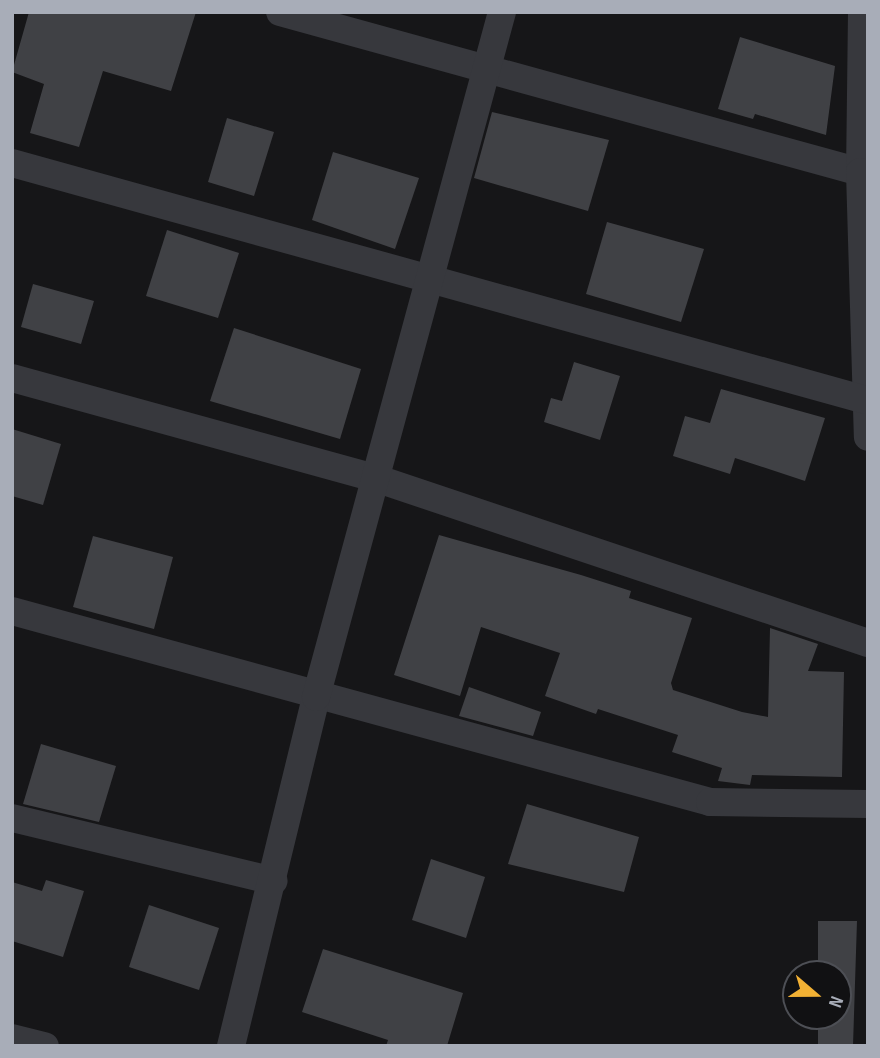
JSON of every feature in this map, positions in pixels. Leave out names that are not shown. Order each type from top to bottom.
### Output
[{"type":"street","points":[[281,12],[860,172]]},
{"type":"street","points":[[231,1046],[274,881],[316,698],[378,479],[428,281],[502,12]]},
{"type":"street","points":[[862,12],[860,172],[868,437]]},
{"type":"street","points":[[12,163],[428,281],[866,400]]},
{"type":"street","points":[[12,377],[378,479],[868,643]]},
{"type":"street","points":[[12,611],[316,698],[710,802],[868,804]]},
{"type":"street","points":[[12,818],[274,881]]},
{"type":"street","points":[[12,1038],[46,1046]]},
{"type":"building","points":[[29,12],[196,12],[171,91],[103,71],[79,147],[30,133],[44,84],[12,72]]},
{"type":"building","points":[[740,37],[835,66],[826,135],[755,114],[753,119],[718,109]]},
{"type":"building","points":[[492,112],[609,140],[588,211],[474,178]]},
{"type":"building","points":[[227,118],[274,132],[254,196],[208,182]]},
{"type":"building","points":[[333,152],[419,178],[395,249],[312,220]]},
{"type":"building","points":[[607,222],[704,249],[681,322],[586,294]]},
{"type":"building","points":[[167,230],[239,253],[218,318],[146,296]]},
{"type":"building","points":[[33,284],[94,301],[81,344],[21,327]]},
{"type":"building","points":[[234,328],[361,369],[340,439],[210,401]]},
{"type":"building","points":[[574,362],[620,376],[600,440],[544,422],[551,398],[562,401]]},
{"type":"building","points":[[721,389],[825,418],[805,481],[735,458],[730,474],[673,456],[685,416],[710,423]]},
{"type":"building","points":[[12,429],[61,444],[43,505],[12,496]]},
{"type":"building","points":[[439,535],[631,591],[629,598],[692,618],[671,683],[673,690],[742,712],[768,717],[770,628],[818,644],[808,671],[844,672],[842,777],[752,775],[750,785],[718,781],[722,768],[672,752],[678,735],[598,709],[596,714],[545,696],[560,653],[481,627],[460,696],[394,675]]},
{"type":"building","points":[[93,536],[173,557],[154,629],[73,607]]},
{"type":"building","points":[[469,687],[541,712],[533,736],[459,716]]},
{"type":"building","points":[[41,744],[116,766],[99,822],[23,804]]},
{"type":"building","points":[[527,804],[639,837],[624,892],[508,864]]},
{"type":"building","points":[[431,859],[485,877],[466,938],[412,920]]},
{"type":"building","points":[[46,880],[84,891],[63,957],[12,941],[12,882],[42,891]]},
{"type":"building","points":[[149,905],[219,928],[199,990],[129,967]]},
{"type":"building","points":[[818,921],[857,921],[853,1046],[818,1046],[818,1030],[852,1030],[852,960],[818,960]]},
{"type":"building","points":[[323,949],[463,993],[447,1046],[386,1046],[388,1040],[302,1012]]}]
